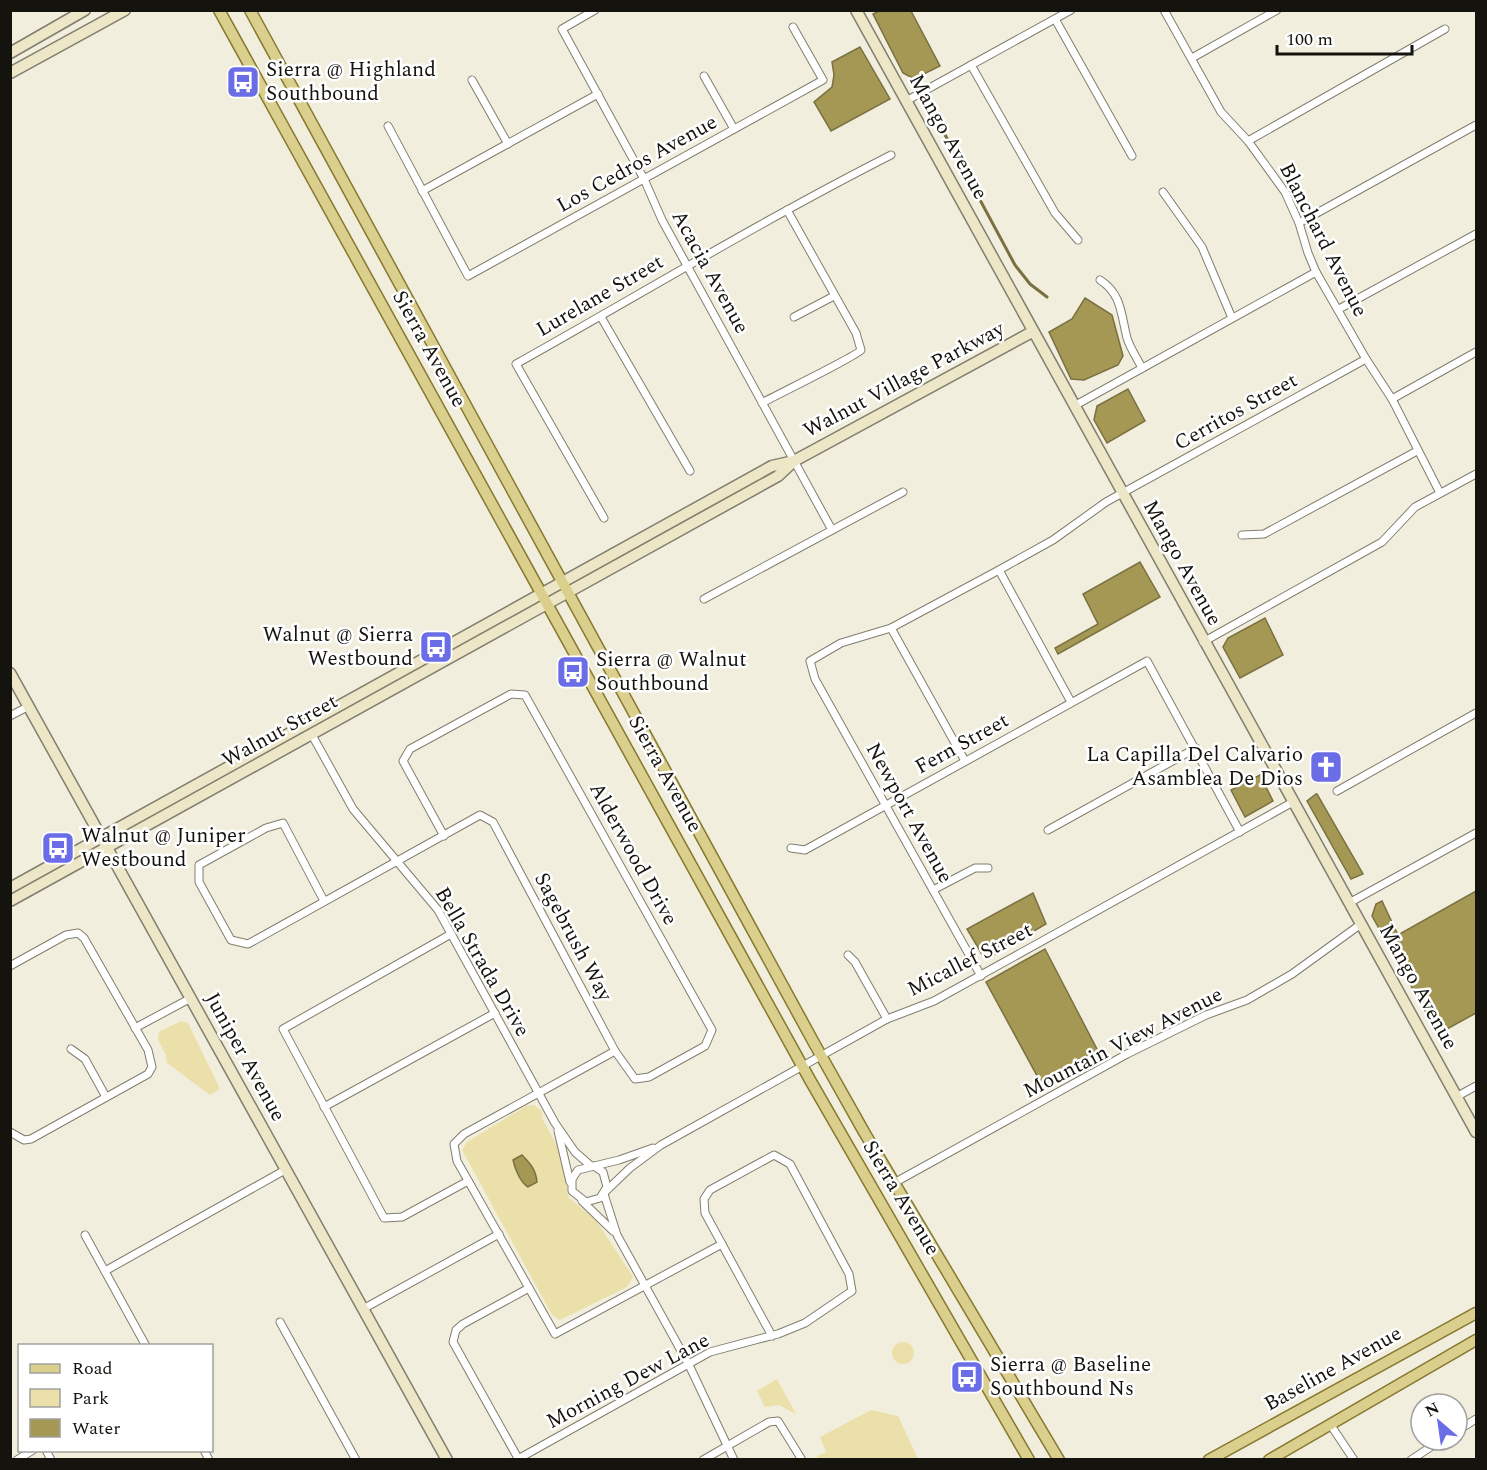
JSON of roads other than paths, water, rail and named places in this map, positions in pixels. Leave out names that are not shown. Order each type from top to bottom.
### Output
[{"type":"main road","name":"Sierra Avenue","points":[[219,10],[803,1066],[1029,1460]]},
{"type":"main road","name":"Sierra Avenue","points":[[250,10],[821,1056],[1059,1460]]},
{"type":"main road","name":"Baseline Avenue","points":[[1209,1460],[1476,1313]]},
{"type":"main road","points":[[1269,1460],[1476,1340]]},
{"type":"street","points":[[10,52],[85,10]]},
{"type":"street","points":[[10,73],[125,10]]},
{"type":"street","name":"Acacia Avenue","points":[[595,10],[562,28],[644,178],[662,220],[832,530]]},
{"type":"street","name":"Mango Avenue","points":[[856,10],[1203,642],[1476,1132]]},
{"type":"street","points":[[906,101],[1071,10]]},
{"type":"street","name":"Blanchard Avenue","points":[[1164,10],[1221,112],[1248,141],[1285,192],[1299,223],[1316,272],[1392,399],[1440,493]]},
{"type":"street","points":[[1191,58],[1276,11]]},
{"type":"street","points":[[1055,19],[1132,156]]},
{"type":"street","name":"Los Cedros Avenue","points":[[422,191],[468,276],[823,80],[793,27]]},
{"type":"street","points":[[1248,141],[1446,29]]},
{"type":"street","points":[[971,65],[1055,213],[1078,240]]},
{"type":"street","points":[[704,76],[734,129]]},
{"type":"street","points":[[472,80],[508,144]]},
{"type":"street","points":[[388,126],[422,191],[598,94]]},
{"type":"street","points":[[1299,223],[1476,124]]},
{"type":"street","name":"Lurelane Street","points":[[604,518],[516,364],[601,317],[688,264],[891,155]]},
{"type":"street","points":[[1163,192],[1199,241],[1232,318]]},
{"type":"street","points":[[762,403],[840,361],[858,354],[861,350],[856,333],[787,210]]},
{"type":"street","points":[[1339,309],[1476,234]]},
{"type":"street","points":[[1074,406],[1316,272]]},
{"type":"street","points":[[1100,280],[1109,286],[1118,298],[1128,340],[1142,368]]},
{"type":"street","points":[[794,317],[834,296]]},
{"type":"street","points":[[601,317],[690,471]]},
{"type":"street","name":"Walnut Village Parkway","points":[[562,583],[772,466],[794,461],[1032,332]]},
{"type":"street","points":[[1392,399],[1476,352]]},
{"type":"street","name":"Cerritos Street","points":[[891,628],[1053,540],[1094,509],[1366,359]]},
{"type":"street","points":[[1242,535],[1264,534],[1418,451]]},
{"type":"street","name":"Walnut Village Parkway","points":[[567,594],[778,477],[794,461]]},
{"type":"street","points":[[1203,642],[1382,542],[1409,511],[1476,474]]},
{"type":"street","points":[[704,599],[903,492]]},
{"type":"street","points":[[999,570],[1071,702]]},
{"type":"street","name":"Walnut Street","points":[[10,901],[105,842],[562,583]]},
{"type":"street","name":"Walnut Street","points":[[10,888],[105,842],[312,735],[567,594]]},
{"type":"street","points":[[891,628],[965,761]]},
{"type":"street","name":"Newport Avenue","points":[[891,628],[841,643],[815,656],[810,661],[810,666],[981,976]]},
{"type":"street","name":"Fern Street","points":[[791,848],[805,850],[1147,661],[1196,748]]},
{"type":"street","name":"Juniper Avenue","points":[[10,673],[447,1460]]},
{"type":"street","name":"Alderwood Drive","points":[[444,836],[403,761],[410,749],[511,694],[525,695],[712,1030],[705,1046],[649,1077],[635,1079]]},
{"type":"street","points":[[10,717],[29,706]]},
{"type":"street","points":[[1337,791],[1476,713]]},
{"type":"street","name":"Bella Strada Drive","points":[[312,735],[353,809],[438,910],[555,1123],[575,1152],[592,1166]]},
{"type":"street","points":[[1048,830],[1196,748],[1240,832]]},
{"type":"street","name":"Micallef Street","points":[[605,1193],[630,1168],[661,1145],[887,1019],[934,1001],[981,976],[1293,802]]},
{"type":"street","name":"Sagebrush Way","points":[[444,836],[480,814],[493,822],[615,1051],[635,1079]]},
{"type":"street","points":[[324,901],[283,823],[266,828],[200,865],[199,882],[231,940],[248,944],[444,836]]},
{"type":"street","points":[[1349,903],[1476,833]]},
{"type":"street","points":[[933,890],[975,868],[988,868]]},
{"type":"street","name":"Mountain View Avenue","points":[[894,1183],[1127,1054],[1206,1015],[1257,994],[1292,974],[1361,924]]},
{"type":"street","points":[[10,966],[66,935],[78,933],[84,938],[148,1050],[152,1067],[148,1074],[31,1139],[24,1140],[10,1132]]},
{"type":"street","points":[[451,934],[283,1029],[384,1218],[402,1217],[468,1181]]},
{"type":"street","points":[[848,956],[855,962],[887,1019]]},
{"type":"street","points":[[135,1028],[191,998]]},
{"type":"street","points":[[324,1107],[495,1013]]},
{"type":"street","points":[[71,1049],[85,1059],[106,1097]]},
{"type":"street","points":[[615,1051],[464,1134],[454,1144],[457,1161],[468,1181],[555,1334],[722,1244],[772,1336]]},
{"type":"street","points":[[1456,1097],[1476,1086]]},
{"type":"street","name":"Bella Strada Drive","points":[[555,1123],[571,1185]]},
{"type":"street","name":"Micallef Street","points":[[592,1166],[661,1145]]},
{"type":"street","name":"Morning Dew Lane","points":[[518,1459],[711,1352],[772,1336],[805,1323],[852,1291],[849,1274],[790,1164],[774,1155],[710,1190],[704,1199],[705,1213],[722,1244]]},
{"type":"street","points":[[617,1235],[580,1200],[571,1185],[578,1170],[592,1166],[606,1177],[605,1193],[617,1235],[689,1365],[734,1460]]},
{"type":"street","points":[[105,1271],[285,1170]]},
{"type":"street","points":[[580,1200],[591,1202],[605,1193]]},
{"type":"street","points":[[363,1309],[499,1234]]},
{"type":"street","points":[[85,1235],[145,1344]]},
{"type":"street","points":[[518,1459],[453,1342],[456,1330],[464,1324],[529,1288]]},
{"type":"street","points":[[280,1322],[356,1460]]},
{"type":"street","points":[[703,1460],[769,1422],[778,1421],[802,1460]]},
{"type":"street","points":[[1330,1424],[1354,1460]]},
{"type":"street","points":[[17,1460],[30,1452]]},
{"type":"water","points":[[879,11],[911,11],[940,66],[914,79],[903,73],[873,14]]},
{"type":"water","points":[[860,47],[890,99],[831,131],[814,102],[832,87],[834,75],[832,62]]},
{"type":"water","points":[[1085,298],[1112,315],[1123,356],[1118,365],[1084,380],[1071,379],[1049,332],[1072,319]]},
{"type":"water","points":[[1128,389],[1145,421],[1107,443],[1094,420],[1097,406]]},
{"type":"water","points":[[1140,562],[1160,597],[1058,654],[1055,648],[1098,624],[1083,594]]},
{"type":"water","points":[[1265,618],[1283,655],[1240,678],[1223,647],[1228,638]]},
{"type":"water","points":[[1260,775],[1273,801],[1245,817],[1231,790]]},
{"type":"water","points":[[1316,794],[1363,874],[1351,879],[1307,801]]},
{"type":"water","points":[[1476,891],[1476,1013],[1438,1034],[1372,916],[1376,904],[1382,901],[1398,935]]},
{"type":"water","points":[[1033,893],[1046,924],[990,957],[983,956],[967,929]]},
{"type":"water","points":[[1045,949],[1099,1053],[1042,1085],[986,982]]},
{"type":"water","points":[[522,1155],[532,1167],[537,1182],[528,1187],[520,1179],[513,1160]]},
{"type":"waterway","points":[[936,118],[1015,265],[1030,284],[1047,297]]},
{"type":"place","name":"Sierra @ Highland Southbound","points":[[243,82]]},
{"type":"place","name":"Walnut @ Sierra Westbound","points":[[436,647]]},
{"type":"place","name":"Sierra @ Walnut Southbound","points":[[573,672]]},
{"type":"place","name":"La Capilla Del Calvario Asamblea De Dios","points":[[1326,767]]},
{"type":"place","name":"Walnut @ Juniper Westbound","points":[[58,848]]},
{"type":"place","name":"Sierra @ Baseline Southbound Ns","points":[[967,1377]]}]
